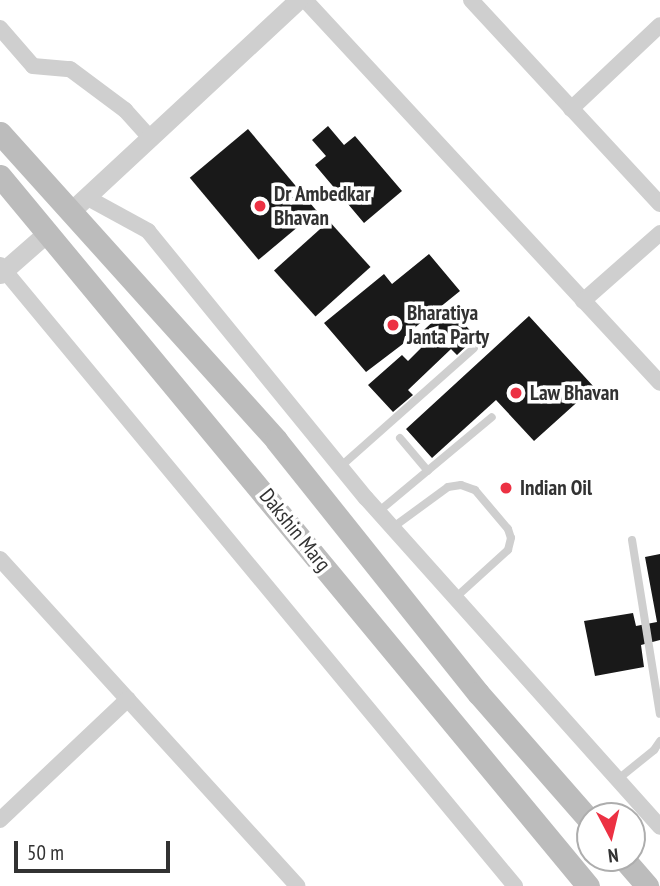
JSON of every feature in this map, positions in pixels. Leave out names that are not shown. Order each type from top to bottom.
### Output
[{"type":"main road","name":"Dakshin Marg","points":[[0,133],[78,204],[276,440],[478,693],[576,805]]},
{"type":"main road","name":"Dakshin Marg","points":[[0,176],[587,886]]},
{"type":"main road","points":[[635,872],[647,886]]},
{"type":"street","points":[[298,0],[78,204],[148,231],[378,512],[660,827]]},
{"type":"street","points":[[305,0],[660,383]]},
{"type":"street","points":[[471,0],[660,204]]},
{"type":"street","points":[[570,109],[660,24]]},
{"type":"street","points":[[0,28],[33,66],[70,69],[125,110],[149,138]]},
{"type":"street","points":[[48,232],[1,270],[515,886]]},
{"type":"street","points":[[583,301],[660,233]]},
{"type":"street","points":[[0,559],[298,886]]},
{"type":"street","points":[[0,820],[128,699]]},
{"type":"lane","points":[[340,467],[474,348]]},
{"type":"lane","points":[[378,512],[492,417]]},
{"type":"lane","points":[[400,438],[428,471]]},
{"type":"lane","points":[[392,527],[447,487],[461,485],[475,490],[508,528],[511,538],[508,550],[455,598]]},
{"type":"lane","points":[[632,540],[660,714]]},
{"type":"lane","points":[[617,780],[654,750],[660,741]]},
{"type":"building","points":[[328,126],[344,145],[355,136],[402,191],[364,223],[315,165],[326,156],[312,140]]},
{"type":"building","points":[[248,129],[317,211],[259,260],[190,178]]},
{"type":"building","points":[[329,221],[370,267],[315,317],[274,271]]},
{"type":"building","points":[[429,254],[460,291],[413,329],[416,334],[366,372],[324,323],[384,274],[392,284]]},
{"type":"building","points":[[449,307],[476,337],[457,355],[451,349],[408,390],[413,395],[393,412],[368,385],[402,355],[408,361],[421,348],[414,339]]},
{"type":"building","name":"Law Bhavan","points":[[529,316],[594,387],[534,441],[496,400],[432,458],[406,429]]},
{"type":"building","points":[[660,554],[660,640],[641,645],[644,667],[595,676],[584,621],[633,613],[636,626],[657,622],[645,557]]},
{"type":"place","name":"Dr Ambedkar Bhavan","points":[[260,206]]},
{"type":"place","name":"Bharatiya Janta Party","points":[[393,325]]},
{"type":"place","name":"Law Bhavan","points":[[516,393]]},
{"type":"place","name":"Indian Oil","points":[[506,488]]}]
